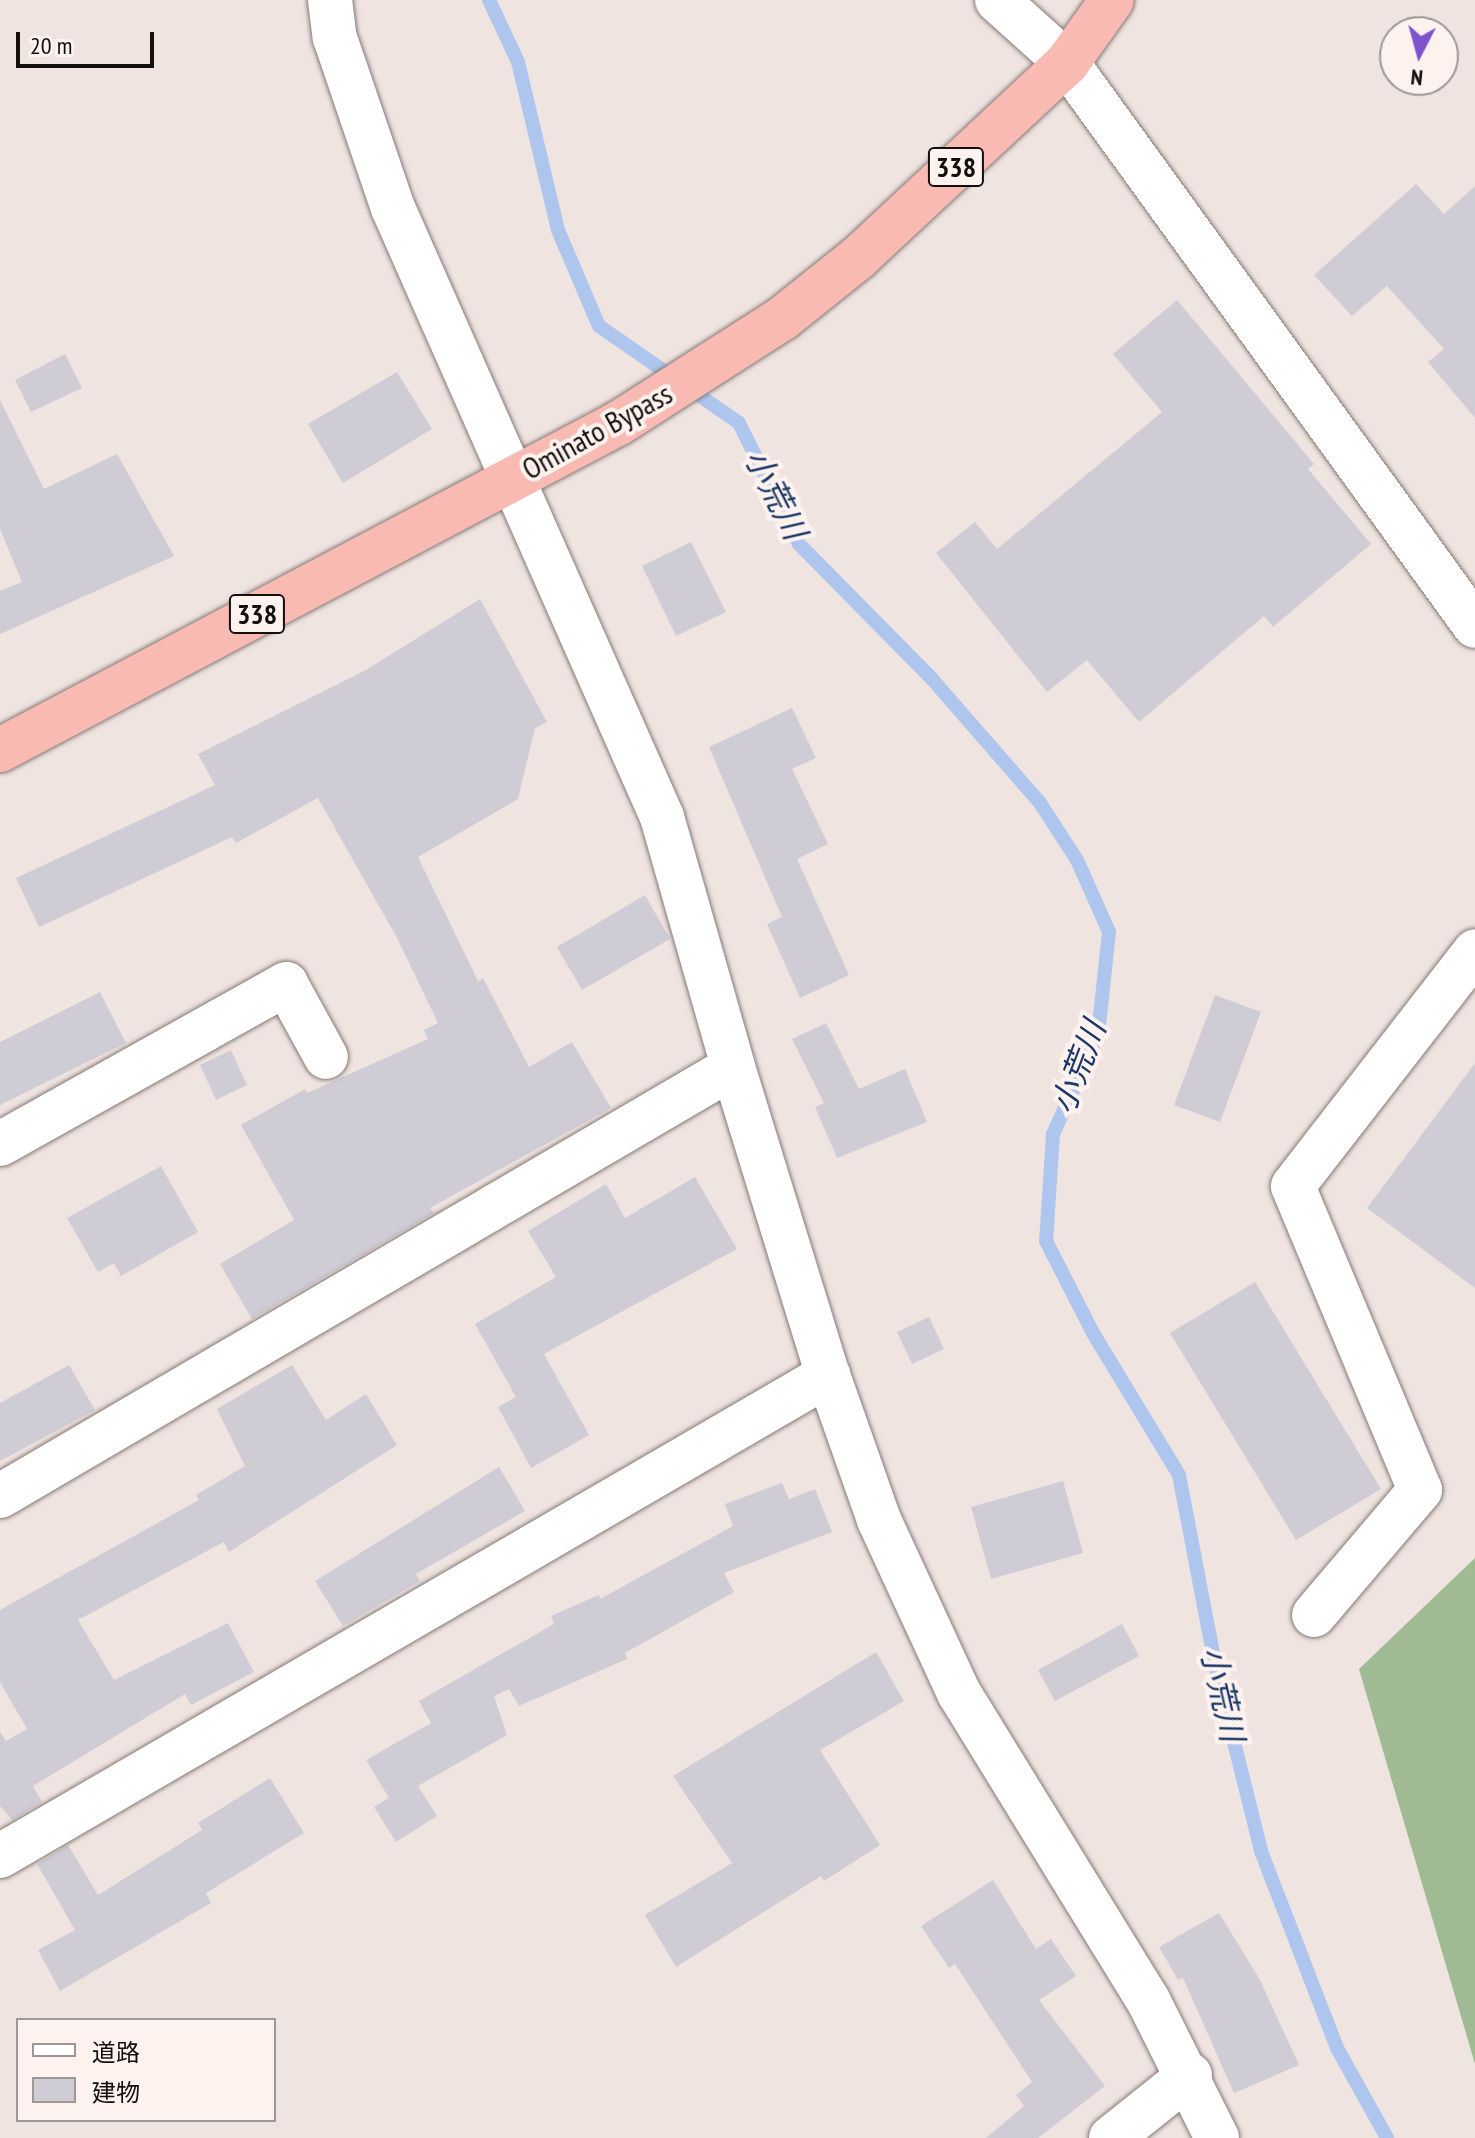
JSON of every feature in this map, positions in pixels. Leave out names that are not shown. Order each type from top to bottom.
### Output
[{"type":"highway","name":"Ominato Bypass","points":[[0,750],[619,423],[783,318],[858,258],[1067,63],[1112,0]]},
{"type":"street","points":[[330,0],[335,38],[393,208],[662,817],[733,1067],[828,1375],[879,1520],[959,1693],[1190,2075],[1217,2138]]},
{"type":"street","points":[[997,0],[1067,63],[1475,626]]},
{"type":"street","points":[[1314,1615],[1420,1490],[1293,1186],[1475,951]]},
{"type":"street","points":[[0,1144],[286,984],[326,1057]]},
{"type":"street","points":[[0,1496],[733,1067]]},
{"type":"street","points":[[0,1856],[828,1375]]},
{"type":"street","points":[[1111,2138],[1190,2075]]},
{"type":"green space","points":[[1475,1558],[1475,2064],[1359,1669]]},
{"type":"building","points":[[1416,184],[1444,214],[1475,186],[1475,418],[1428,362],[1444,349],[1387,286],[1352,316],[1314,275]]},
{"type":"building","points":[[1177,300],[1314,464],[1308,469],[1371,544],[1273,627],[1264,616],[1139,722],[1087,660],[1047,692],[936,553],[975,522],[997,549],[1162,412],[1113,354]]},
{"type":"building","points":[[65,354],[82,388],[31,412],[15,380]]},
{"type":"building","points":[[397,372],[432,429],[343,483],[308,424]]},
{"type":"building","points":[[0,400],[44,489],[117,454],[174,556],[0,634],[0,591],[22,582],[0,529]]},
{"type":"building","points":[[691,542],[726,612],[676,636],[642,566]]},
{"type":"building","points":[[480,599],[547,722],[535,728],[518,799],[418,857],[478,981],[483,978],[529,1067],[572,1042],[611,1108],[430,1208],[434,1213],[252,1319],[220,1264],[294,1220],[241,1125],[305,1089],[307,1093],[428,1039],[424,1030],[438,1023],[397,938],[318,798],[236,843],[232,837],[39,927],[16,878],[215,785],[198,754],[366,670]]},
{"type":"building","points":[[792,708],[816,758],[792,769],[828,844],[797,859],[849,975],[800,998],[767,924],[782,917],[709,747]]},
{"type":"building","points":[[645,895],[670,939],[582,990],[557,947]]},
{"type":"building","points":[[100,992],[126,1043],[0,1105],[0,1042]]},
{"type":"building","points":[[1215,995],[1261,1012],[1220,1122],[1174,1105]]},
{"type":"building","points":[[826,1023],[859,1089],[905,1069],[927,1122],[837,1158],[815,1107],[824,1103],[792,1039]]},
{"type":"building","points":[[231,1050],[247,1085],[216,1100],[200,1065]]},
{"type":"building","points":[[1475,1063],[1475,1288],[1367,1208]]},
{"type":"building","points":[[161,1166],[198,1232],[121,1276],[114,1263],[98,1272],[67,1218]]},
{"type":"building","points":[[695,1177],[737,1249],[544,1354],[589,1435],[531,1468],[498,1407],[516,1397],[475,1324],[556,1277],[528,1231],[606,1184],[625,1218]]},
{"type":"building","points":[[1255,1282],[1381,1489],[1296,1540],[1170,1333]]},
{"type":"building","points":[[929,1317],[944,1349],[912,1364],[897,1332]]},
{"type":"building","points":[[69,1365],[95,1410],[0,1461],[0,1403]]},
{"type":"building","points":[[292,1365],[326,1420],[366,1394],[397,1445],[229,1552],[224,1542],[78,1620],[114,1680],[228,1623],[254,1672],[191,1705],[185,1694],[33,1786],[42,1802],[12,1820],[0,1806],[0,1732],[6,1741],[27,1729],[0,1682],[0,1610],[199,1500],[196,1495],[245,1466],[217,1409]]},
{"type":"building","points":[[499,1467],[525,1511],[416,1574],[420,1581],[343,1626],[315,1581]]},
{"type":"building","points":[[1063,1481],[1083,1553],[991,1579],[971,1507]]},
{"type":"building","points":[[782,1483],[789,1499],[815,1489],[832,1532],[724,1573],[734,1592],[625,1653],[627,1659],[519,1706],[509,1689],[494,1696],[507,1735],[418,1786],[437,1816],[396,1842],[374,1807],[389,1798],[366,1760],[431,1723],[419,1701],[554,1624],[551,1616],[599,1595],[600,1599],[733,1526],[725,1504]]},
{"type":"building","points":[[1122,1624],[1139,1656],[1055,1701],[1038,1670]]},
{"type":"building","points":[[876,1652],[904,1701],[820,1750],[880,1845],[824,1881],[821,1876],[676,1967],[645,1915],[732,1863],[673,1776]]},
{"type":"building","points":[[270,1778],[304,1833],[206,1893],[211,1903],[60,1991],[38,1950],[75,1930],[37,1864],[68,1845],[98,1895],[202,1830],[198,1823]]},
{"type":"building","points":[[993,1880],[1036,1949],[1051,1939],[1076,1976],[1039,2000],[1105,2086],[1038,2138],[986,2138],[1024,2106],[1016,2095],[1032,2082],[955,1964],[949,1968],[921,1926]]},
{"type":"building","points":[[1219,1913],[1260,1980],[1299,2065],[1234,2093],[1183,1978],[1178,1980],[1159,1947]]},
{"type":"waterway","name":"小荒川","points":[[489,0],[518,62],[558,230],[599,326],[739,423],[799,544],[932,679],[1040,803],[1077,860],[1109,932],[1098,1035],[1053,1134],[1046,1241],[1093,1333],[1179,1475],[1217,1674],[1261,1851],[1337,2048],[1387,2138]]}]
